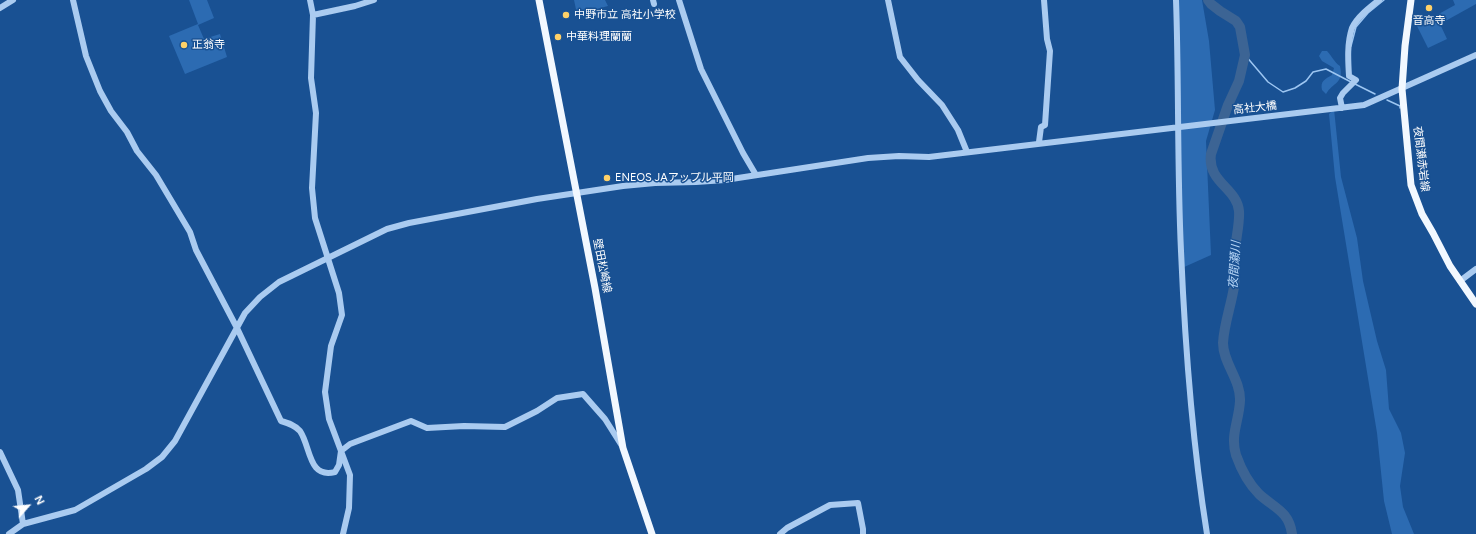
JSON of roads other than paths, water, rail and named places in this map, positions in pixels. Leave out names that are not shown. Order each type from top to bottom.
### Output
[{"type":"main road","name":"壁田松崎線","points":[[539,0],[623,448],[652,534]]},
{"type":"main road","name":"夜間瀬赤岩線","points":[[1412,0],[1405,46],[1402,89],[1410,179],[1415,199],[1422,214],[1450,266],[1476,304]]},
{"type":"street","points":[[0,8],[5,2],[13,0]]},
{"type":"street","points":[[73,0],[86,56],[100,90],[111,111],[127,132],[137,151],[156,174],[190,232],[196,250],[237,328],[281,421],[293,425],[300,432],[312,461],[318,470],[326,474],[335,472],[339,465],[341,451],[350,444],[411,421],[427,428],[464,426],[505,427],[537,411],[557,398],[583,394],[605,419],[623,448]]},
{"type":"street","points":[[310,0],[313,14],[311,78],[316,113],[312,188],[315,218],[339,293],[342,315],[330,346],[325,392],[329,419],[350,475],[349,508],[344,534]]},
{"type":"street","points":[[313,14],[355,6],[374,0]]},
{"type":"street","points":[[679,0],[701,69],[743,153],[756,175]]},
{"type":"street","points":[[888,0],[900,57],[918,80],[942,105],[958,130],[967,152]]},
{"type":"street","points":[[1039,142],[1041,128],[1045,125],[1046,94],[1050,67],[1050,52],[1047,39],[1044,0]]},
{"type":"street","points":[[1176,0],[1181,251],[1196,454],[1207,534]]},
{"type":"street","points":[[1342,108],[1340,98],[1356,80],[1349,76],[1349,42],[1353,26],[1366,11],[1379,0]]},
{"type":"street","name":"高社大橋","points":[[23,524],[75,510],[146,469],[162,456],[175,441],[245,313],[260,297],[279,282],[387,229],[409,223],[576,193],[656,183],[703,182],[868,158],[899,156],[929,157],[1039,142],[1364,105],[1476,55]]},
{"type":"street","points":[[1460,281],[1476,270]]},
{"type":"street","points":[[0,452],[18,490],[23,524],[9,534]]},
{"type":"street","points":[[780,534],[787,528],[830,505],[858,503],[863,534]]},
{"type":"waterway","name":"夜間瀬川","points":[[1208,0],[1220,11],[1236,21],[1240,27],[1245,55],[1239,81],[1228,105],[1211,154],[1213,171],[1233,196],[1239,211],[1235,249],[1235,283],[1223,343],[1226,358],[1240,393],[1234,434],[1234,448],[1248,481],[1259,494],[1284,515],[1288,520],[1292,534]]},
{"type":"waterway","points":[[1351,46],[1356,27],[1368,13],[1384,0]]},
{"type":"waterway","points":[[1245,55],[1268,82],[1283,92],[1295,88],[1306,81],[1313,72],[1326,69],[1351,82]]},
{"type":"waterway","points":[[1355,84],[1375,94]]},
{"type":"waterway","points":[[1387,100],[1400,106],[1400,108]]},
{"type":"place","name":"音高寺","points":[[1429,8]]},
{"type":"place","name":"中野市立 高社小学校","points":[[566,15]]},
{"type":"place","name":"中華料理蘭蘭","points":[[558,37]]},
{"type":"place","name":"正翁寺","points":[[184,45]]},
{"type":"place","name":"ENEOS JAアップル平岡","points":[[607,178]]}]
